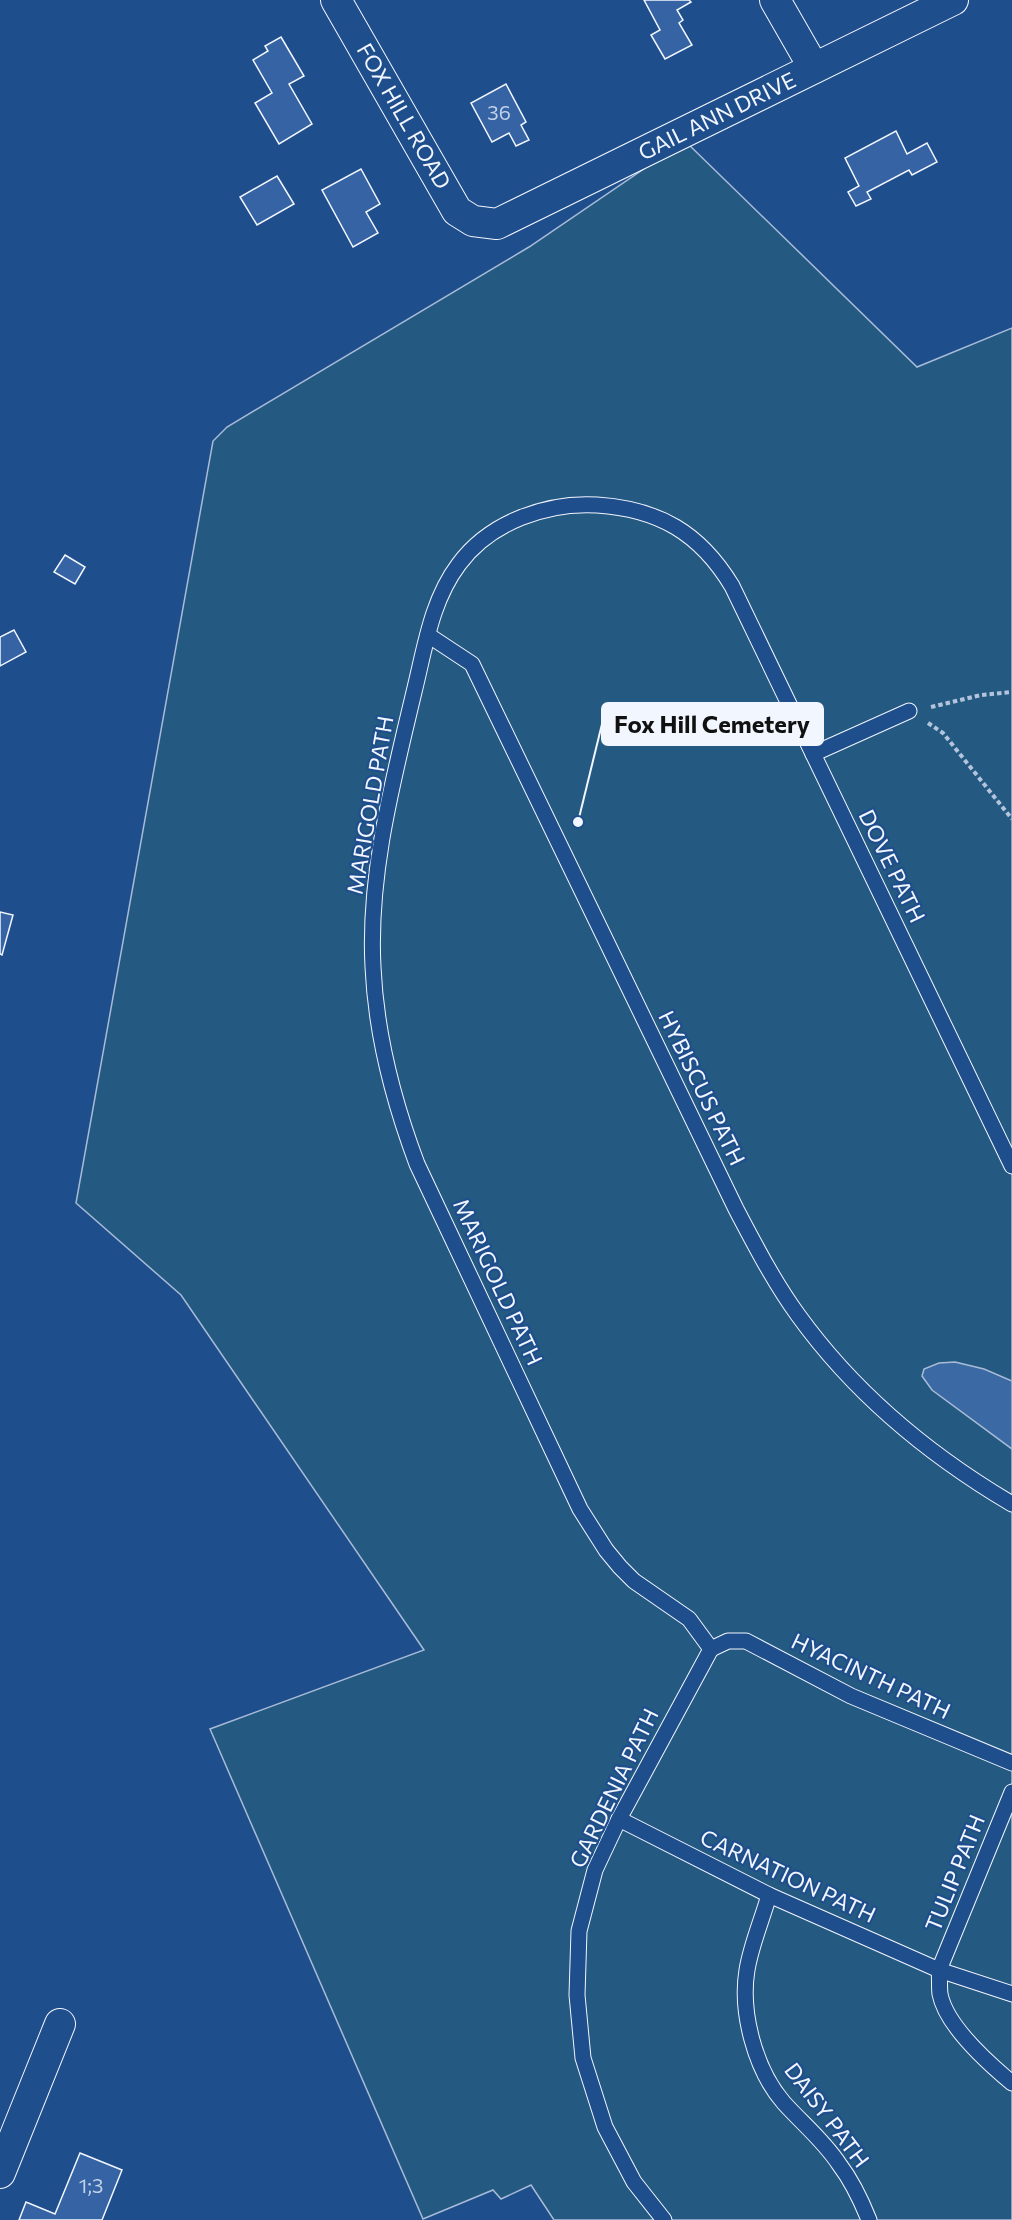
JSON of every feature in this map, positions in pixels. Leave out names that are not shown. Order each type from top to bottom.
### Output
[{"type":"street","name":"FOX HILL ROAD","points":[[336,0],[457,211],[473,222],[480,223]]},
{"type":"street","points":[[775,0],[814,68]]},
{"type":"street","name":"GAIL ANN DRIVE","points":[[480,223],[497,224],[953,0]]},
{"type":"street","points":[[0,2173],[60,2024]]},
{"type":"lane","name":"MARIGOLD PATH","points":[[711,1649],[689,1619],[634,1581],[620,1567],[606,1550],[580,1509],[417,1164],[399,1116],[386,1067],[377,1016],[373,966],[373,915],[378,864],[395,773],[434,610],[445,584],[466,556],[484,539],[510,523],[555,507],[587,505],[617,507],[659,518],[696,541],[716,562],[732,586]]},
{"type":"lane","name":"DOVE PATH","points":[[732,586],[1012,1166]]},
{"type":"lane","name":"HYBISCUS PATH","points":[[428,635],[472,664],[736,1209],[765,1263],[798,1315],[837,1363],[879,1407],[926,1448],[976,1483],[1012,1504]]},
{"type":"lane","points":[[813,754],[909,711]]},
{"type":"lane","name":"HYACINTH PATH","points":[[711,1649],[728,1641],[746,1641],[851,1696],[1012,1763]]},
{"type":"lane","name":"GARDENIA PATH","points":[[664,2220],[634,2182],[605,2127],[583,2058],[578,1995],[579,1931],[596,1870],[619,1819],[711,1649]]},
{"type":"lane","name":"TULIP PATH","points":[[939,1970],[1012,1792]]},
{"type":"lane","name":"CARNATION PATH","points":[[619,1819],[769,1895],[939,1970],[1012,1994]]},
{"type":"lane","name":"DAISY PATH","points":[[769,1895],[747,1969],[745,1994],[751,2038],[769,2080],[782,2101],[839,2163],[861,2199],[869,2220]]},
{"type":"lane","points":[[939,1970],[940,1995],[950,2015],[972,2047],[1012,2083]]},
{"type":"path","points":[[909,711],[981,695],[1012,692]]},
{"type":"path","points":[[909,711],[943,733],[1012,819]]},
{"type":"shaded area","points":[[685,141],[917,367],[1012,328],[1012,2220],[554,2220],[531,2185],[501,2199],[493,2190],[423,2219],[210,1729],[424,1650],[181,1295],[76,1203],[213,441],[227,427],[529,247]]},
{"type":"shaded area","points":[[955,1362],[984,1369],[1012,1381],[1012,1449],[932,1390],[922,1376],[924,1369],[939,1363]]},
{"type":"building","points":[[644,0],[689,0],[691,2],[677,10],[683,20],[679,23],[692,45],[665,59],[651,35],[660,30]]},
{"type":"building","points":[[281,37],[304,76],[289,84],[312,124],[279,144],[255,103],[272,93],[253,60],[268,51],[265,46]]},
{"type":"building","points":[[506,84],[526,122],[521,125],[529,140],[516,146],[509,133],[492,142],[471,103]]},
{"type":"building","points":[[896,131],[907,154],[927,143],[937,162],[912,175],[909,170],[867,192],[871,199],[856,206],[848,192],[859,186],[845,158]]},
{"type":"building","points":[[361,169],[380,204],[366,212],[378,233],[353,247],[322,190]]},
{"type":"building","points":[[277,176],[294,204],[257,225],[240,197]]},
{"type":"building","points":[[65,555],[85,567],[75,584],[54,572]]},
{"type":"building","points":[[14,630],[26,652],[0,666],[0,637]]},
{"type":"building","points":[[0,912],[13,915],[2,955],[0,954]]},
{"type":"building","points":[[80,2153],[122,2170],[102,2220],[19,2220],[26,2202],[55,2214]]},
{"type":"place","name":"Fox Hill Cemetery","points":[[578,822]]}]
